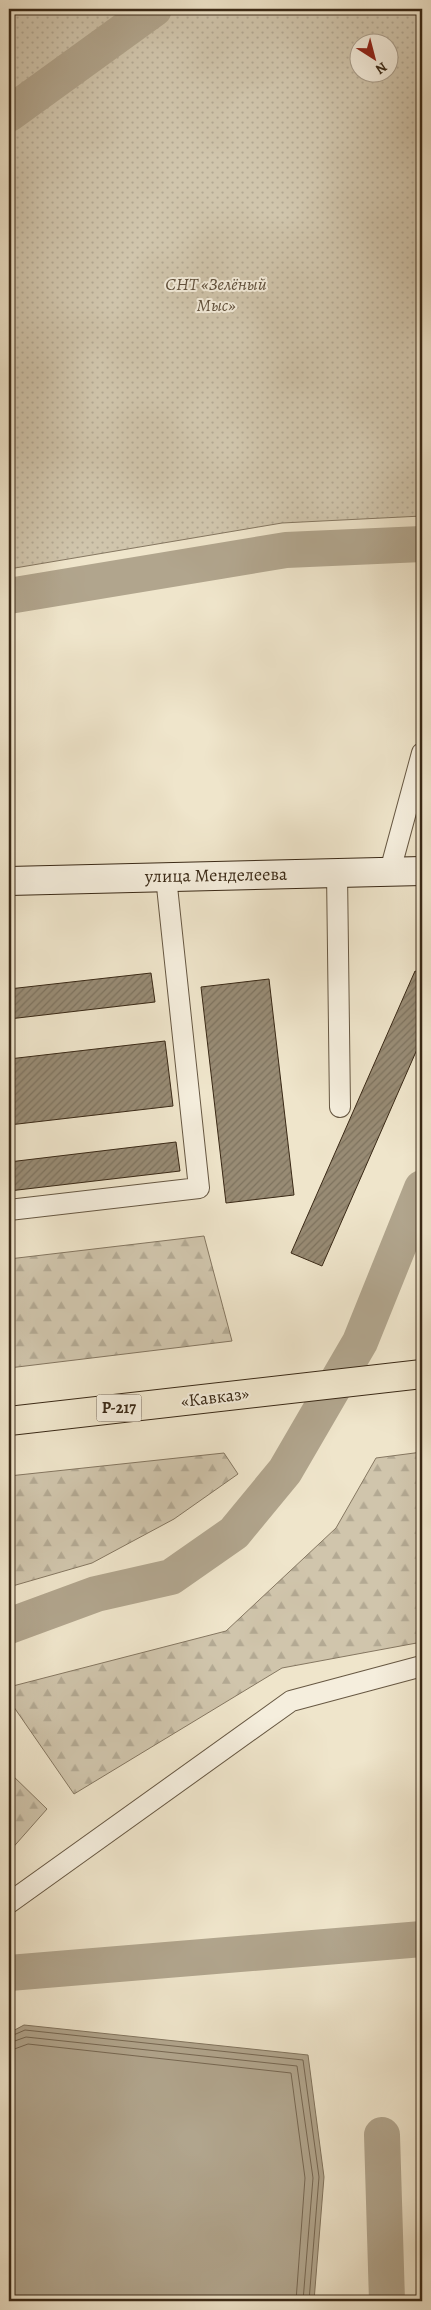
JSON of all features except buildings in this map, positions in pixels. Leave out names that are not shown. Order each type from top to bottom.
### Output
[{"type":"highway","name":"«Кавказ»","points":[[9,1422],[422,1374]]},
{"type":"main road","name":"улица Менделеева","points":[[9,880],[404,871]]},
{"type":"lane","points":[[404,871],[422,753]]},
{"type":"lane","points":[[337,872],[340,1107]]},
{"type":"lane","points":[[9,1210],[199,1188],[166,877]]},
{"type":"lane","points":[[9,1903],[291,1701],[422,1666]]},
{"type":"green space","name":"СНТ «Зелёный Мыс»","points":[[9,9],[422,9],[422,516],[282,523],[9,569]]},
{"type":"green space","points":[[204,1236],[232,1341],[9,1368],[9,1259]]},
{"type":"green space","points":[[422,1452],[422,1642],[282,1668],[74,1794],[9,1700],[9,1687],[226,1631],[336,1528],[376,1458]]},
{"type":"green space","points":[[224,1453],[238,1474],[174,1519],[92,1563],[9,1587],[9,1476]]},
{"type":"green space","points":[[9,1772],[47,1809],[9,1852]]},
{"type":"water","points":[[24,2025],[308,2055],[324,2177],[314,2301],[9,2301],[9,2033]]},
{"type":"waterway","points":[[9,114],[154,9]]},
{"type":"waterway","points":[[9,596],[286,550],[422,544]]},
{"type":"waterway","points":[[9,1626],[96,1594],[171,1577],[234,1533],[285,1471],[360,1342],[422,1188]]},
{"type":"waterway","points":[[9,1973],[422,1939]]},
{"type":"waterway","points":[[382,2135],[387,2301]]}]
